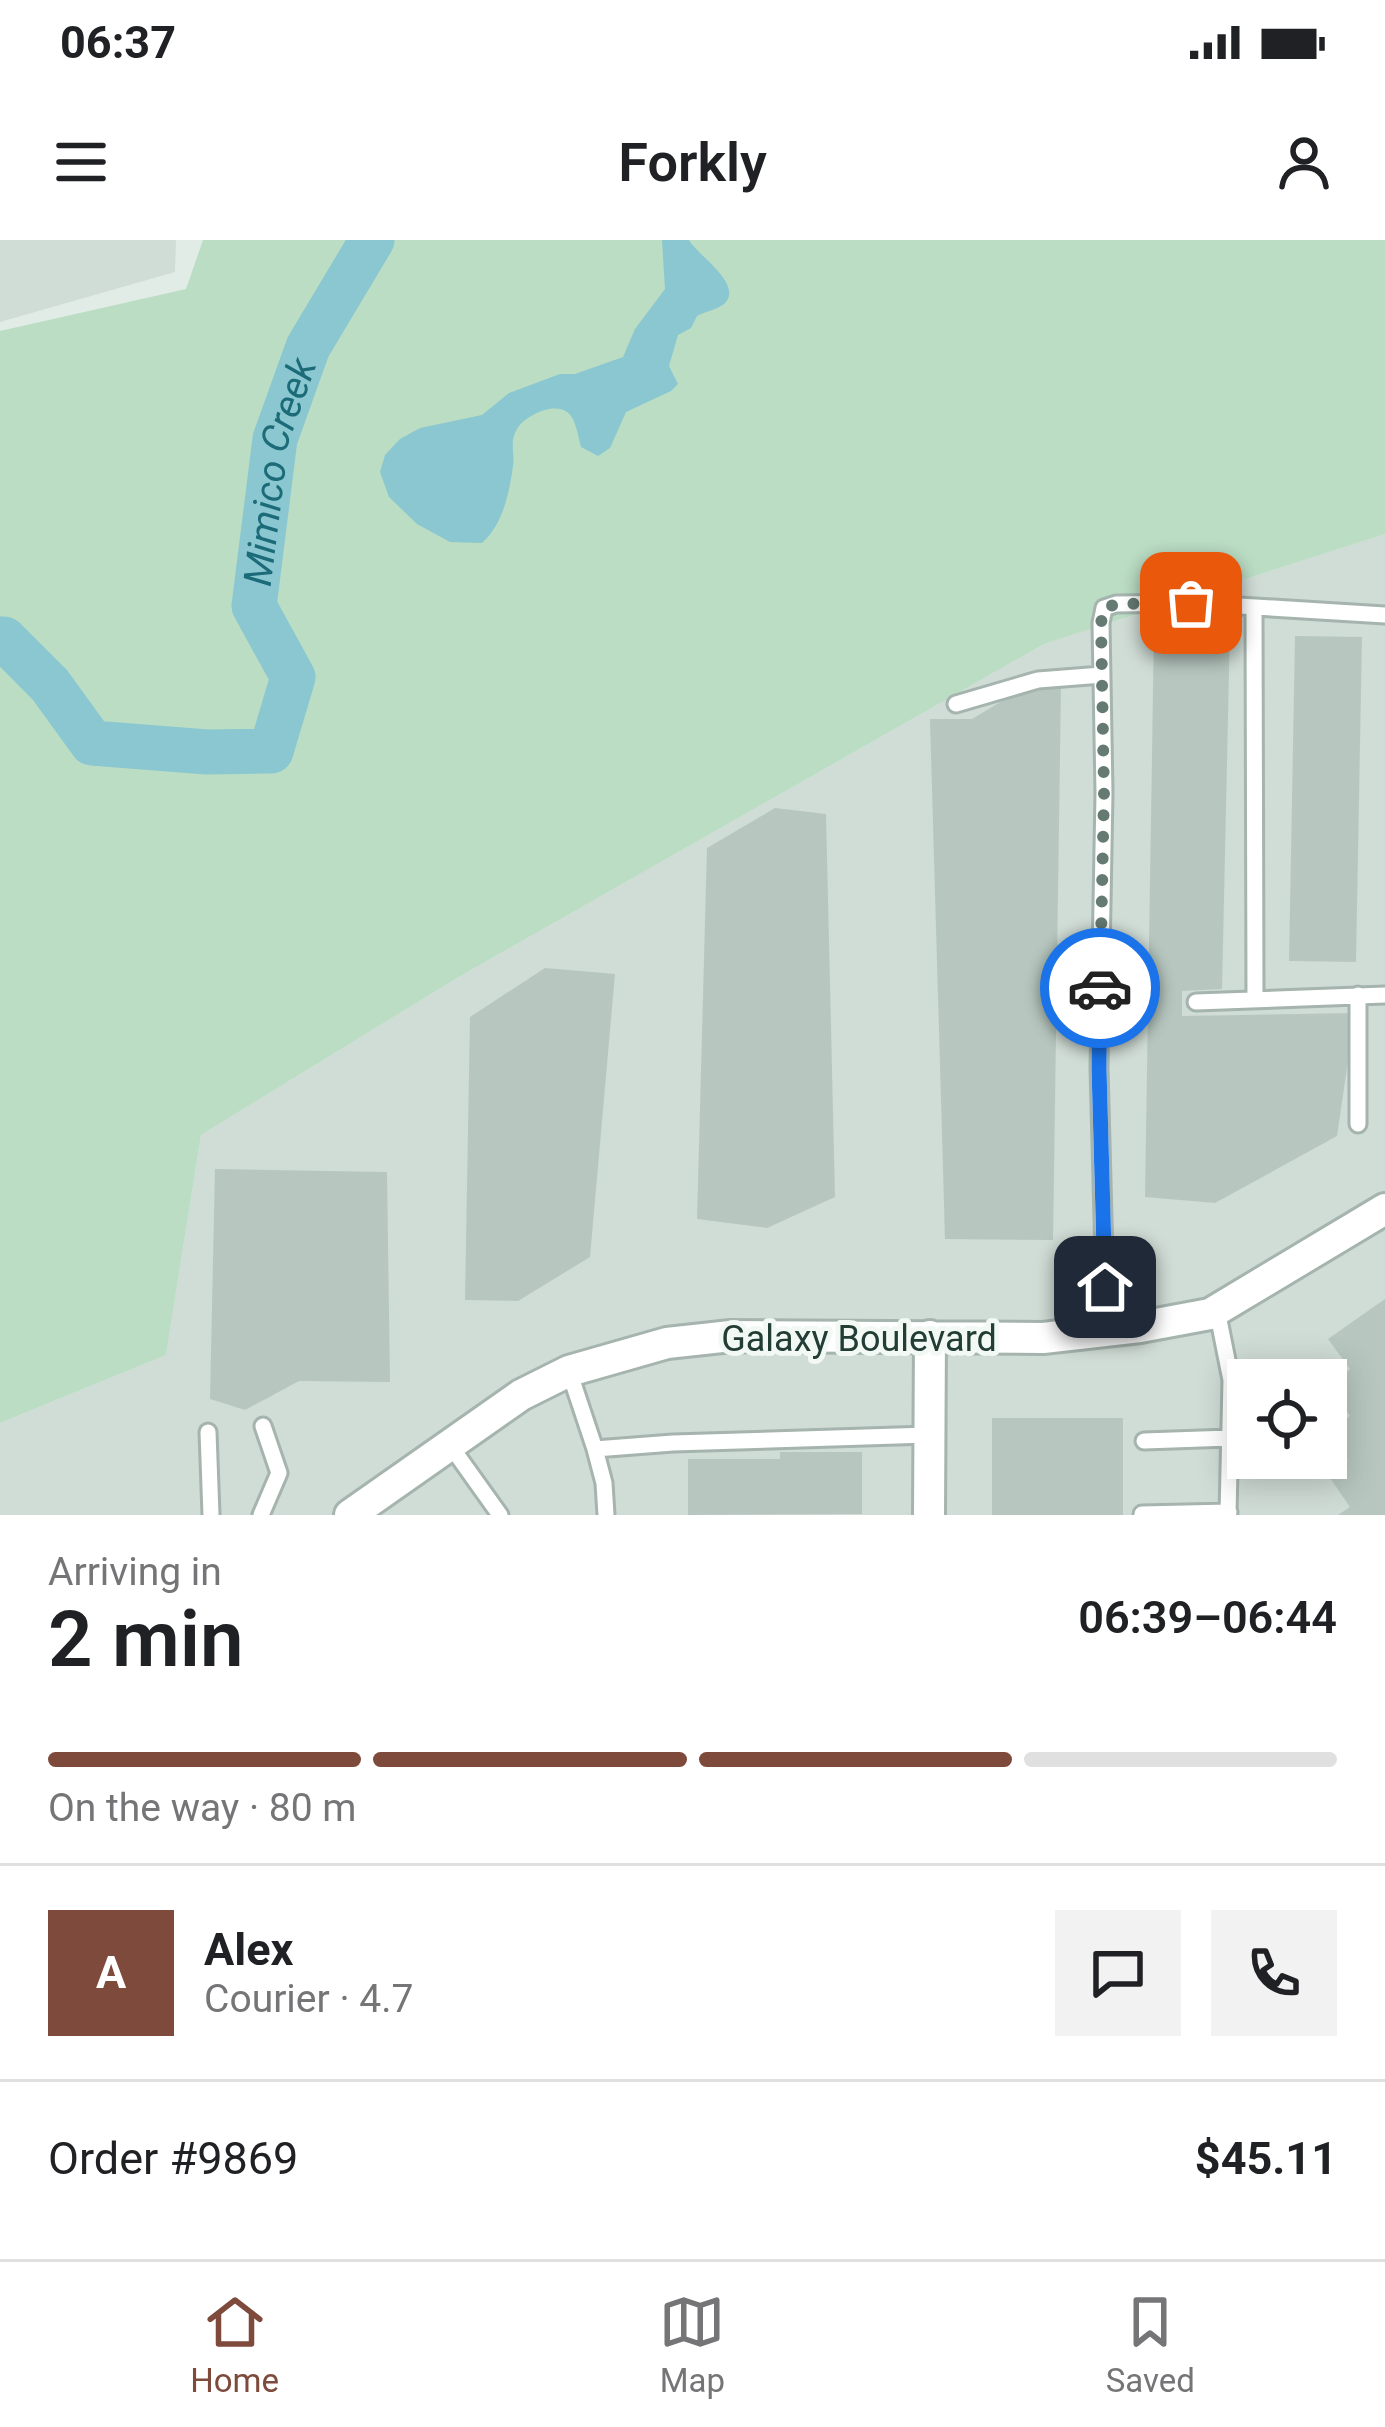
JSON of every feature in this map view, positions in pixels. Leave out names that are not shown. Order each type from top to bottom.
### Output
[{"type":"street","name":"Galaxy Boulevard","points":[[350,1515],[520,1395],[569,1372],[667,1343],[1043,1338],[1210,1314],[1385,1209]]},
{"type":"street","points":[[929,1515],[930,1336]]},
{"type":"lane","points":[[1106,1331],[1099,1068],[1104,608],[1191,603],[1385,615]]},
{"type":"lane","points":[[1254,609],[1255,1000]]},
{"type":"lane","points":[[956,704],[1038,680],[1102,675]]},
{"type":"lane","points":[[1358,995],[1358,1124]]},
{"type":"lane","points":[[1196,1002],[1385,995]]},
{"type":"lane","points":[[1217,1310],[1228,1359]]},
{"type":"lane","points":[[569,1372],[596,1449],[606,1515]]},
{"type":"lane","points":[[261,1515],[278,1473],[263,1426]]},
{"type":"lane","points":[[208,1432],[212,1515]]},
{"type":"lane","points":[[596,1449],[929,1435]]},
{"type":"lane","points":[[1144,1442],[1227,1438]]},
{"type":"lane","points":[[449,1445],[500,1515]]},
{"type":"lane","points":[[1142,1514],[1228,1514],[1229,1479]]},
{"type":"shaded area","points":[[0,240],[176,240],[175,272],[0,322]]},
{"type":"shaded area","points":[[1385,534],[1385,1515],[0,1515],[0,1423],[166,1355],[201,1135],[457,978],[1044,644]]},
{"type":"green space","points":[[203,240],[1385,240],[1385,534],[1044,644],[457,978],[201,1135],[166,1355],[0,1423],[0,331],[186,289]]},
{"type":"water","points":[[662,240],[689,240],[729,288],[724,304],[697,316],[691,328],[678,335],[669,366],[678,384],[626,412],[610,448],[598,456],[581,447],[567,412],[547,410],[526,419],[513,438],[504,508],[482,543],[450,542],[417,524],[389,497],[380,472],[385,455],[420,428],[482,415],[509,393],[623,357],[635,329],[665,289]]},
{"type":"building","points":[[1230,626],[1222,989],[1182,991],[1182,1016],[1355,1013],[1337,1136],[1215,1203],[1145,1197],[1154,627]]},
{"type":"building","points":[[1295,636],[1362,637],[1356,962],[1289,961]]},
{"type":"building","points":[[1061,686],[1053,1240],[945,1239],[930,719],[972,719],[1024,688]]},
{"type":"building","points":[[775,808],[826,814],[835,1197],[767,1228],[697,1219],[707,848]]},
{"type":"building","points":[[545,968],[615,974],[590,1257],[518,1301],[465,1300],[470,1017]]},
{"type":"building","points":[[215,1169],[387,1172],[390,1382],[299,1381],[245,1410],[210,1399]]},
{"type":"building","points":[[1385,1299],[1385,1515],[1338,1515],[1350,1507],[1331,1479],[1347,1479],[1350,1369],[1328,1339]]},
{"type":"building","points":[[992,1418],[1123,1418],[1123,1515],[992,1515]]},
{"type":"building","points":[[780,1452],[862,1452],[862,1514],[688,1515],[688,1459],[780,1459]]},
{"type":"waterway","name":"Mimico Creek","points":[[0,639],[50,685],[92,743],[207,752],[271,751],[293,677],[254,606],[275,439],[308,347],[372,240]]},
{"type":"way so far","points":[[1100,988],[1104,608],[1191,603]]},
{"type":"route","points":[[1100,988],[1105,1287]]}]
